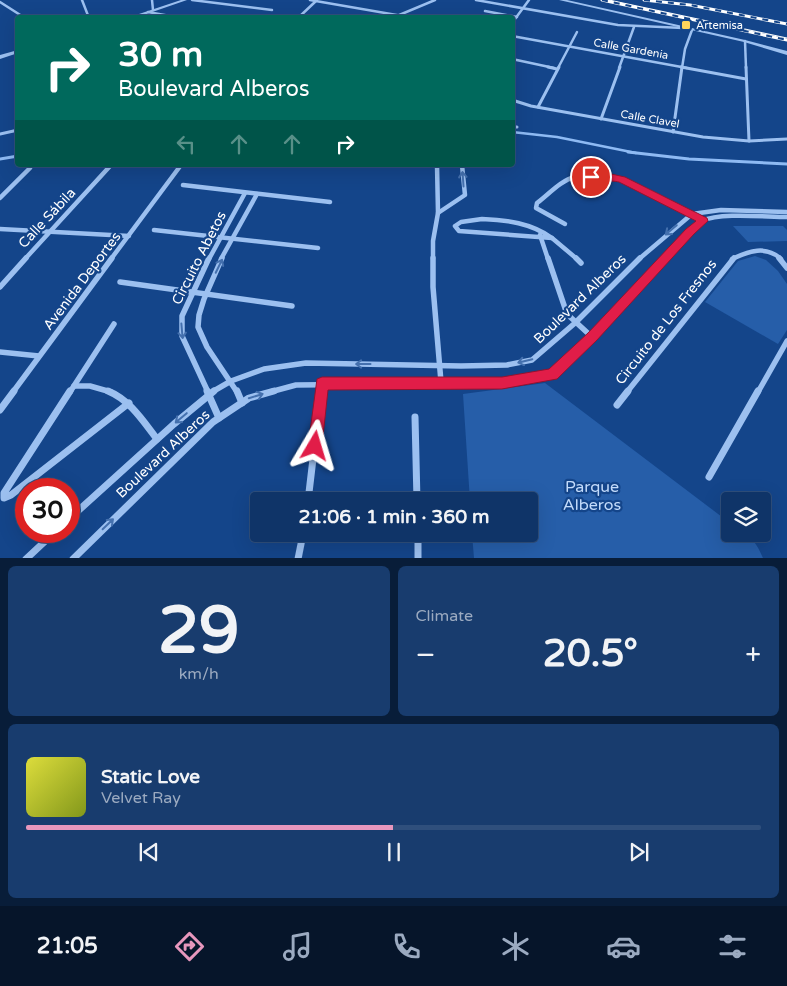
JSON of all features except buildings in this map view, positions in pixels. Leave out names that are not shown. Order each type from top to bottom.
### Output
[{"type":"street","points":[[82,0],[88,15]]},
{"type":"street","points":[[150,11],[152,0]]},
{"type":"street","points":[[138,15],[185,0]]},
{"type":"street","points":[[192,0],[272,10]]},
{"type":"street","points":[[310,0],[399,15],[435,0]]},
{"type":"street","points":[[301,15],[317,0]]},
{"type":"street","points":[[476,0],[634,27],[683,28]]},
{"type":"street","points":[[515,19],[529,0]]},
{"type":"street","points":[[561,0],[745,41],[787,53]]},
{"type":"street","points":[[0,2],[21,15]]},
{"type":"street","points":[[0,9],[8,6]]},
{"type":"street","points":[[150,11],[168,15]]},
{"type":"street","points":[[485,12],[504,15]]},
{"type":"street","points":[[601,119],[634,27]]},
{"type":"street","points":[[673,132],[685,49],[692,30]]},
{"type":"street","points":[[538,107],[577,32]]},
{"type":"street","name":"Calle Gardenia","points":[[515,37],[746,79]]},
{"type":"street","points":[[745,41],[749,141]]},
{"type":"street","points":[[0,57],[15,52]]},
{"type":"street","points":[[515,60],[557,69]]},
{"type":"street","name":"Calle Clavel","points":[[515,101],[538,107],[673,132],[749,141],[787,139]]},
{"type":"street","points":[[0,134],[15,131]]},
{"type":"street","name":"Calle Sábila","points":[[0,287],[109,167]]},
{"type":"street","name":"Avenida Deportes","points":[[0,410],[180,167]]},
{"type":"street","points":[[437,167],[438,213],[433,241],[433,263],[441,382]]},
{"type":"street","points":[[438,213],[465,195],[462,167]]},
{"type":"street","points":[[0,198],[30,168]]},
{"type":"street","points":[[565,224],[536,208],[537,203],[566,181],[575,177],[607,176],[622,179],[703,221],[732,216],[787,217]]},
{"type":"street","points":[[183,185],[330,202]]},
{"type":"street","name":"Circuito Abetos","points":[[219,418],[182,336],[182,316],[192,292],[246,193]]},
{"type":"street","name":"Circuito Abetos","points":[[242,403],[231,381],[207,347],[198,327],[199,313],[232,239],[257,194]]},
{"type":"street","points":[[692,214],[721,210],[787,212]]},
{"type":"street","name":"Boulevard Alberos","points":[[80,509],[209,394],[231,381],[264,369],[306,364],[507,365],[532,360],[575,324],[650,248],[692,214]]},
{"type":"street","points":[[552,238],[459,231],[455,226],[458,221],[488,220],[522,224],[536,228],[552,238],[582,263]]},
{"type":"street","name":"Boulevard Alberos","points":[[73,558],[219,418],[249,398],[296,385],[322,383],[502,383],[552,374],[592,337],[690,231],[703,221]]},
{"type":"street","points":[[536,228],[567,314],[575,324],[592,337]]},
{"type":"street","points":[[0,229],[129,236]]},
{"type":"street","points":[[154,230],[318,248]]},
{"type":"street","name":"Circuito de Los Fresnos","points":[[616,405],[732,259],[749,251],[767,250],[781,257],[787,268]]},
{"type":"street","points":[[120,282],[292,306]]},
{"type":"street","points":[[114,324],[4,493],[4,498],[11,495],[129,403]]},
{"type":"street","points":[[709,477],[787,341]]},
{"type":"street","points":[[0,352],[39,356]]},
{"type":"street","points":[[309,492],[322,383]]},
{"type":"street","points":[[74,386],[91,386],[110,390],[129,403],[157,439]]},
{"type":"street","points":[[415,417],[417,492]]},
{"type":"street","points":[[298,558],[301,542]]},
{"type":"street","points":[[418,542],[418,558]]},
{"type":"street","points":[[26,558],[43,543]]},
{"type":"green space","points":[[733,226],[783,226],[787,230],[787,241],[748,242]]},
{"type":"green space","points":[[755,256],[766,260],[778,271],[787,284],[787,330],[778,344],[705,302],[738,261]]},
{"type":"green space","name":"Parque Alberos","points":[[545,383],[721,516],[721,542],[755,542],[763,558],[474,558],[473,542],[538,542],[538,492],[469,492],[463,394]]},
{"type":"waterway","points":[[515,132],[557,137],[635,153]]},
{"type":"waterway","points":[[628,152],[635,153]]},
{"type":"waterway","points":[[635,153],[689,159],[787,164]]},
{"type":"waterway","points":[[0,159],[15,156]]},
{"type":"tram line","points":[[609,0],[787,38]]},
{"type":"railway","points":[[602,0],[787,40]]},
{"type":"railway","points":[[644,0],[690,5],[787,24]]},
{"type":"place","name":"Artemisa","points":[[686,25]]},
{"type":"route","points":[[315,446],[322,383],[502,383],[552,374],[592,337],[669,256],[690,231],[703,221],[622,179],[607,176],[591,177]]}]
